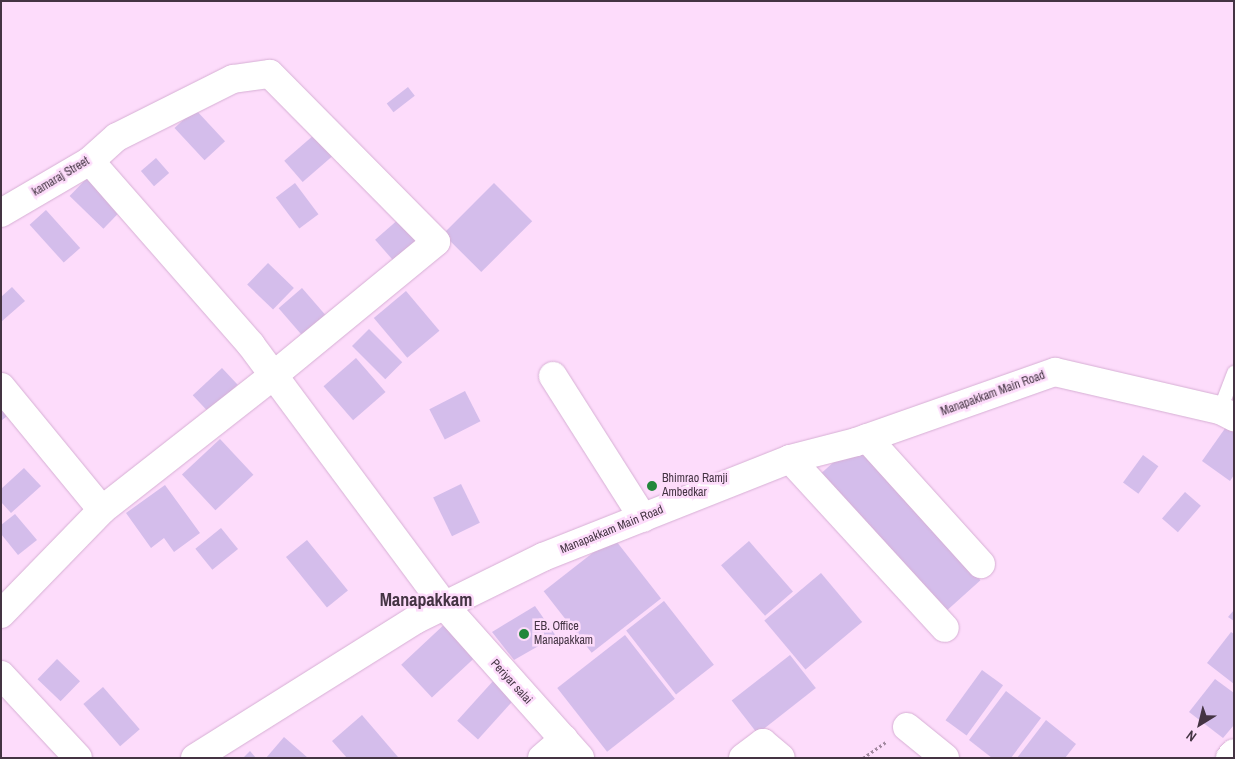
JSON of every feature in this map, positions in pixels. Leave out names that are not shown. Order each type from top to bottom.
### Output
[{"type":"street","name":"kamaraj Street","points":[[1,213],[90,161],[117,137],[233,79],[270,74],[436,242],[274,375]]},
{"type":"street","name":"Periyar salai","points":[[90,161],[274,375],[444,604],[572,749]]},
{"type":"street","name":"Manapakkam Main Road","points":[[195,758],[379,641],[444,604],[543,557],[790,459],[868,438],[1055,372],[1227,414]]},
{"type":"street","points":[[1,614],[102,510],[274,375]]},
{"type":"street","points":[[553,376],[643,518]]},
{"type":"street","points":[[1,386],[102,510]]},
{"type":"street","points":[[868,438],[981,564]]},
{"type":"street","points":[[790,459],[945,628]]},
{"type":"street","points":[[1,675],[78,758]]},
{"type":"street","points":[[907,727],[945,758]]},
{"type":"street","points":[[542,758],[572,749]]},
{"type":"street","points":[[1230,758],[1234,753]]},
{"type":"lane","points":[[1227,414],[1234,373]]},
{"type":"building","points":[[408,87],[415,96],[393,112],[387,104]]},
{"type":"building","points":[[195,109],[225,141],[205,160],[175,128]]},
{"type":"building","points":[[322,128],[340,149],[303,182],[284,161]]},
{"type":"building","points":[[156,158],[169,173],[154,186],[141,171]]},
{"type":"building","points":[[87,178],[121,211],[103,229],[70,196]]},
{"type":"building","points":[[295,183],[318,214],[299,229],[276,197]]},
{"type":"building","points":[[494,183],[532,221],[481,272],[443,234]]},
{"type":"building","points":[[46,210],[80,248],[64,263],[30,225]]},
{"type":"building","points":[[400,218],[421,242],[396,264],[375,240]]},
{"type":"building","points":[[268,263],[294,288],[273,310],[247,285]]},
{"type":"building","points":[[12,287],[25,301],[1,322],[1,297]]},
{"type":"building","points":[[302,288],[328,318],[305,339],[279,308]]},
{"type":"building","points":[[406,291],[439,331],[407,358],[374,318]]},
{"type":"building","points":[[369,329],[402,362],[385,379],[352,346]]},
{"type":"building","points":[[356,358],[386,392],[353,420],[324,386]]},
{"type":"building","points":[[222,368],[238,385],[208,412],[193,395]]},
{"type":"building","points":[[465,391],[480,421],[445,439],[429,409]]},
{"type":"building","points":[[1,398],[13,411],[1,421]]},
{"type":"building","points":[[1226,427],[1234,433],[1234,475],[1230,481],[1202,461]]},
{"type":"building","points":[[220,439],[253,475],[215,510],[182,474]]},
{"type":"building","points":[[856,442],[980,580],[940,617],[815,479]]},
{"type":"building","points":[[1143,455],[1158,466],[1138,494],[1123,483]]},
{"type":"building","points":[[24,468],[41,486],[11,513],[1,502],[1,489]]},
{"type":"building","points":[[461,484],[480,523],[452,536],[433,498]]},
{"type":"building","points":[[165,485],[200,533],[174,552],[164,538],[151,548],[126,513]]},
{"type":"building","points":[[1185,492],[1201,506],[1178,532],[1162,518]]},
{"type":"building","points":[[15,514],[37,540],[18,555],[1,534],[1,525]]},
{"type":"building","points":[[221,528],[238,549],[212,570],[195,549]]},
{"type":"building","points":[[613,537],[661,598],[592,653],[544,591]]},
{"type":"building","points":[[307,540],[348,591],[327,608],[286,557]]},
{"type":"building","points":[[749,541],[793,592],[765,616],[721,565]]},
{"type":"building","points":[[821,573],[862,622],[805,670],[764,621]]},
{"type":"building","points":[[664,601],[714,665],[676,694],[626,631]]},
{"type":"building","name":"EB. Office Manapakkam","points":[[535,606],[556,636],[514,660],[492,632]]},
{"type":"building","points":[[1234,610],[1234,621],[1228,617]]},
{"type":"building","points":[[448,621],[479,654],[432,698],[401,665]]},
{"type":"building","points":[[1231,632],[1234,634],[1234,684],[1207,663]]},
{"type":"building","points":[[625,635],[675,699],[607,752],[557,688]]},
{"type":"building","points":[[790,655],[816,688],[758,734],[732,701]]},
{"type":"building","points":[[57,659],[80,681],[61,701],[38,679]]},
{"type":"building","points":[[982,670],[1003,685],[967,735],[946,720]]},
{"type":"building","points":[[1215,679],[1234,693],[1234,725],[1223,738],[1189,712]]},
{"type":"building","points":[[494,680],[515,699],[478,740],[457,721]]},
{"type":"building","points":[[103,687],[140,729],[120,746],[83,704]]},
{"type":"building","points":[[1006,691],[1041,718],[1011,758],[992,758],[969,740]]},
{"type":"building","points":[[362,715],[397,758],[347,758],[332,741]]},
{"type":"building","points":[[1046,720],[1076,744],[1065,758],[1017,758]]},
{"type":"building","points":[[284,737],[308,758],[266,758]]},
{"type":"building","points":[[250,751],[256,758],[243,758]]},
{"type":"place","name":"Bhimrao Ramji Ambedkar","points":[[652,486]]},
{"type":"place","name":"EB. Office Manapakkam","points":[[524,634]]},
{"type":"district","name":"Manapakkam","points":[[426,600]]}]
